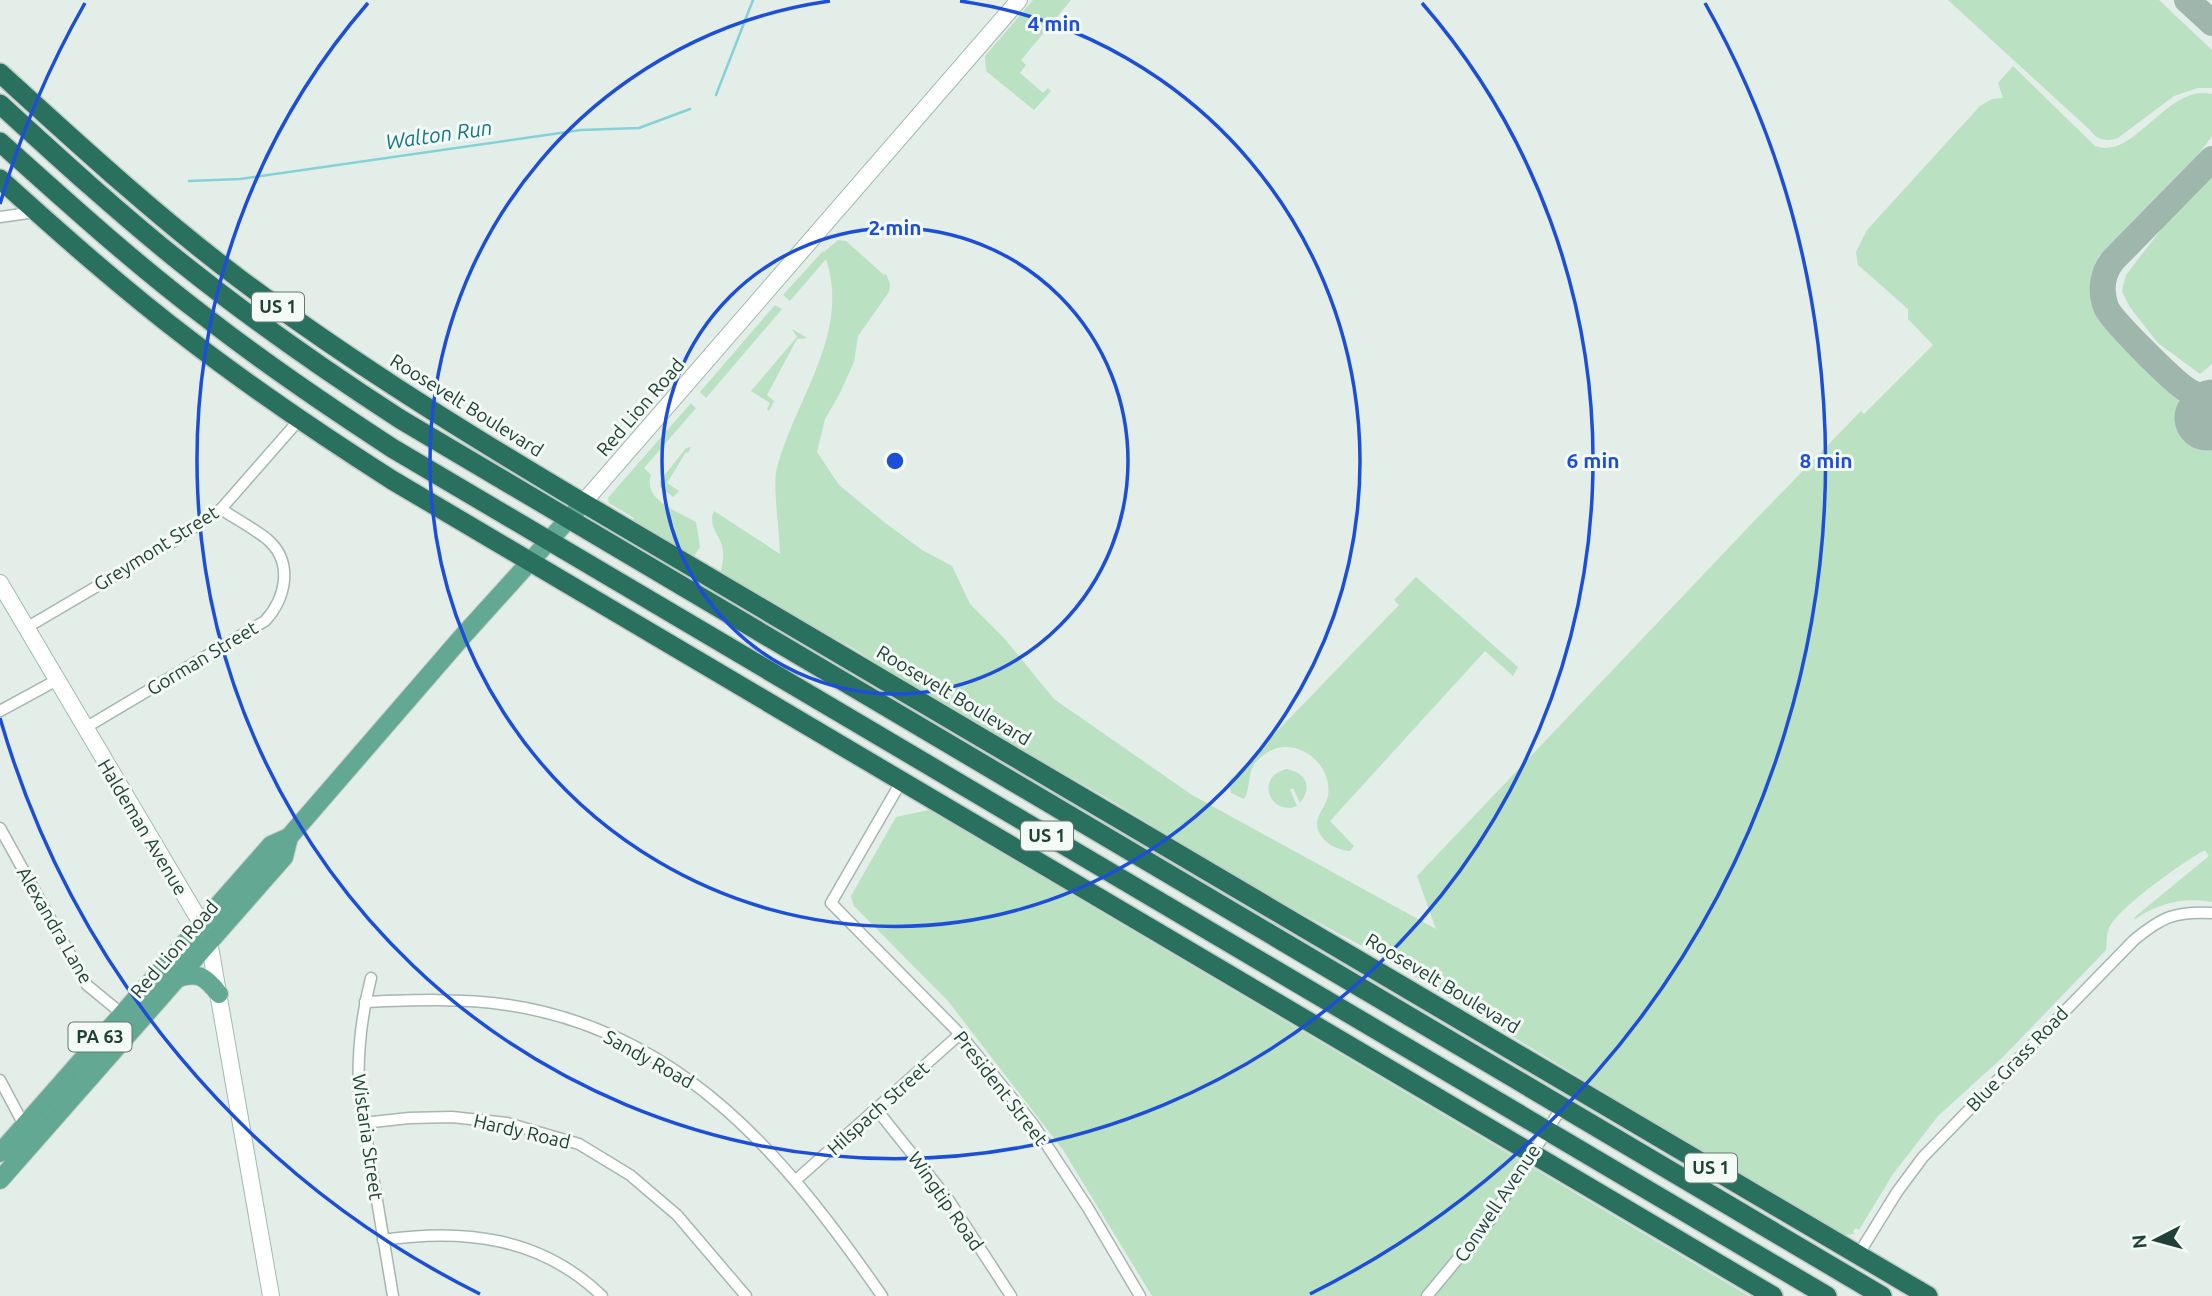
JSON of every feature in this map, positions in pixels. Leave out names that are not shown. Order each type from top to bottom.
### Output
[{"type":"highway","name":"Roosevelt Boulevard","points":[[0,73],[198,246],[260,294],[368,370],[583,503],[1928,1296]]},
{"type":"highway","name":"US 1","points":[[0,104],[141,230],[268,329],[400,419],[1882,1296]]},
{"type":"highway","name":"US 1","points":[[0,142],[123,251],[251,351],[392,448],[1827,1296]]},
{"type":"highway","name":"US 1","points":[[0,179],[170,325],[352,455],[1773,1296]]},
{"type":"highway","points":[[268,329],[368,370]]},
{"type":"highway","points":[[251,351],[352,455]]},
{"type":"highway","points":[[813,638],[890,710]]},
{"type":"highway","points":[[1145,861],[1238,889]]},
{"type":"highway","points":[[1294,981],[1389,1070]]},
{"type":"main road","name":"Red Lion Road","points":[[0,1153],[271,845],[289,837],[1019,0]]},
{"type":"main road","name":"Haldeman Avenue","points":[[0,583],[201,923],[209,941],[271,1296]]},
{"type":"main road","name":"Red Lion Road","points":[[0,1180],[284,857],[289,837]]},
{"type":"main road","points":[[175,979],[189,974],[196,975],[210,982],[219,994]]},
{"type":"street","points":[[0,217],[37,212]]},
{"type":"street","name":"Greymont Street","points":[[26,628],[174,541],[221,509],[299,419]]},
{"type":"street","name":"Gorman Street","points":[[85,728],[264,621],[275,610],[281,597],[284,564],[267,539],[221,509]]},
{"type":"street","points":[[0,711],[57,680]]},
{"type":"street","name":"President Street","points":[[901,782],[831,903],[960,1034],[1033,1124],[1088,1208],[1140,1296]]},
{"type":"street","name":"Alexandra Lane","points":[[0,828],[87,985],[121,1013]]},
{"type":"street","name":"Blue Grass Road","points":[[1858,1255],[1897,1192],[1923,1157],[2134,940],[2157,921],[2187,912],[2212,913]]},
{"type":"street","name":"Wistaria Street","points":[[371,978],[361,1023],[358,1067],[363,1123],[393,1296]]},
{"type":"street","name":"Sandy Road","points":[[365,1002],[440,999],[509,1005],[563,1017],[597,1030],[630,1044],[671,1067],[713,1097],[758,1138],[796,1180],[882,1296]]},
{"type":"street","name":"Hilspach Street","points":[[796,1180],[960,1034]]},
{"type":"street","points":[[0,1080],[24,1125]]},
{"type":"street","name":"Conwell Avenue","points":[[1427,1296],[1490,1220],[1562,1107]]},
{"type":"street","name":"Wingtip Road","points":[[877,1110],[948,1199],[1011,1296]]},
{"type":"street","name":"Hardy Road","points":[[363,1123],[452,1117],[507,1123],[579,1144],[630,1175],[677,1215],[746,1296]]},
{"type":"street","points":[[383,1240],[447,1234],[497,1241],[555,1260],[602,1296]]},
{"type":"green space","points":[[1033,0],[1071,0],[1021,60],[1026,65],[1020,73],[1043,93],[1048,88],[1051,91],[1034,110],[986,71],[985,56]]},
{"type":"green space","points":[[1948,0],[2159,0],[2212,50],[2212,88],[2198,88],[2174,96],[2118,138],[2102,139]]},
{"type":"green space","points":[[2013,66],[2095,146],[2110,148],[2124,143],[2180,100],[2196,94],[2212,94],[2212,136],[2195,159],[2099,256],[2092,274],[2090,291],[2094,309],[2103,325],[2212,434],[2212,902],[2191,900],[2171,903],[2152,909],[2134,920],[2209,856],[2205,850],[2168,874],[2125,909],[2109,928],[2106,950],[2003,1057],[1938,1116],[1893,1174],[1859,1230],[1856,1228],[1853,1231],[1854,1234],[1834,1232],[1377,954],[1261,892],[1107,798],[939,703],[851,647],[720,574],[723,550],[713,526],[714,511],[780,554],[777,468],[826,340],[832,287],[826,259],[790,301],[783,295],[823,251],[838,240],[846,241],[886,274],[890,284],[889,292],[858,336],[854,362],[825,419],[817,452],[839,485],[922,550],[952,566],[970,604],[1004,638],[1054,699],[1192,795],[1436,929],[1417,876],[1861,411],[1864,414],[1933,345],[1908,319],[1908,309],[1858,265],[1856,252],[1867,230],[1980,106],[1992,99],[2003,98],[1998,83]]},
{"type":"green space","points":[[2212,176],[2212,364],[2200,374],[2158,343],[2129,306],[2122,291],[2126,275],[2163,227]]},
{"type":"green space","points":[[775,305],[782,309],[706,398],[700,392]]},
{"type":"green space","points":[[792,329],[807,338],[797,339],[767,395],[774,401],[769,411],[767,409],[770,403],[751,391],[797,337]]},
{"type":"green space","points":[[691,403],[696,408],[644,468],[651,475],[650,484],[657,498],[696,522],[700,547],[693,558],[633,522],[634,518],[609,503],[608,498]]},
{"type":"green space","points":[[691,447],[667,483],[679,491],[673,497],[660,487],[660,481],[686,448]]},
{"type":"green space","points":[[1416,577],[1518,667],[1513,676],[1485,651],[1330,821],[1354,846],[1350,851],[1332,846],[1319,832],[1317,823],[1328,796],[1328,786],[1317,761],[1302,750],[1283,747],[1268,752],[1253,767],[1244,799],[1231,793],[1229,781],[1399,605],[1394,600]]},
{"type":"green space","points":[[1287,769],[1303,777],[1307,786],[1300,803],[1293,788],[1290,790],[1297,806],[1287,808],[1273,801],[1269,787],[1271,779],[1277,773]]},
{"type":"green space","points":[[929,810],[1749,1296],[1152,1296],[1063,1150],[948,1001],[854,906],[851,896],[896,817]]},
{"type":"waterway","name":"Walton Run","points":[[716,95],[753,0]]},
{"type":"waterway","name":"Walton Run","points":[[189,181],[240,179],[581,130],[639,128],[690,109]]},
{"type":"taxiway","points":[[2187,0],[2212,23]]},
{"type":"taxiway","points":[[2212,159],[2113,260],[2104,276],[2103,289],[2106,307],[2130,337],[2190,392],[2212,402]]},
{"type":"runway","points":[[2207,418],[2212,412]]}]
